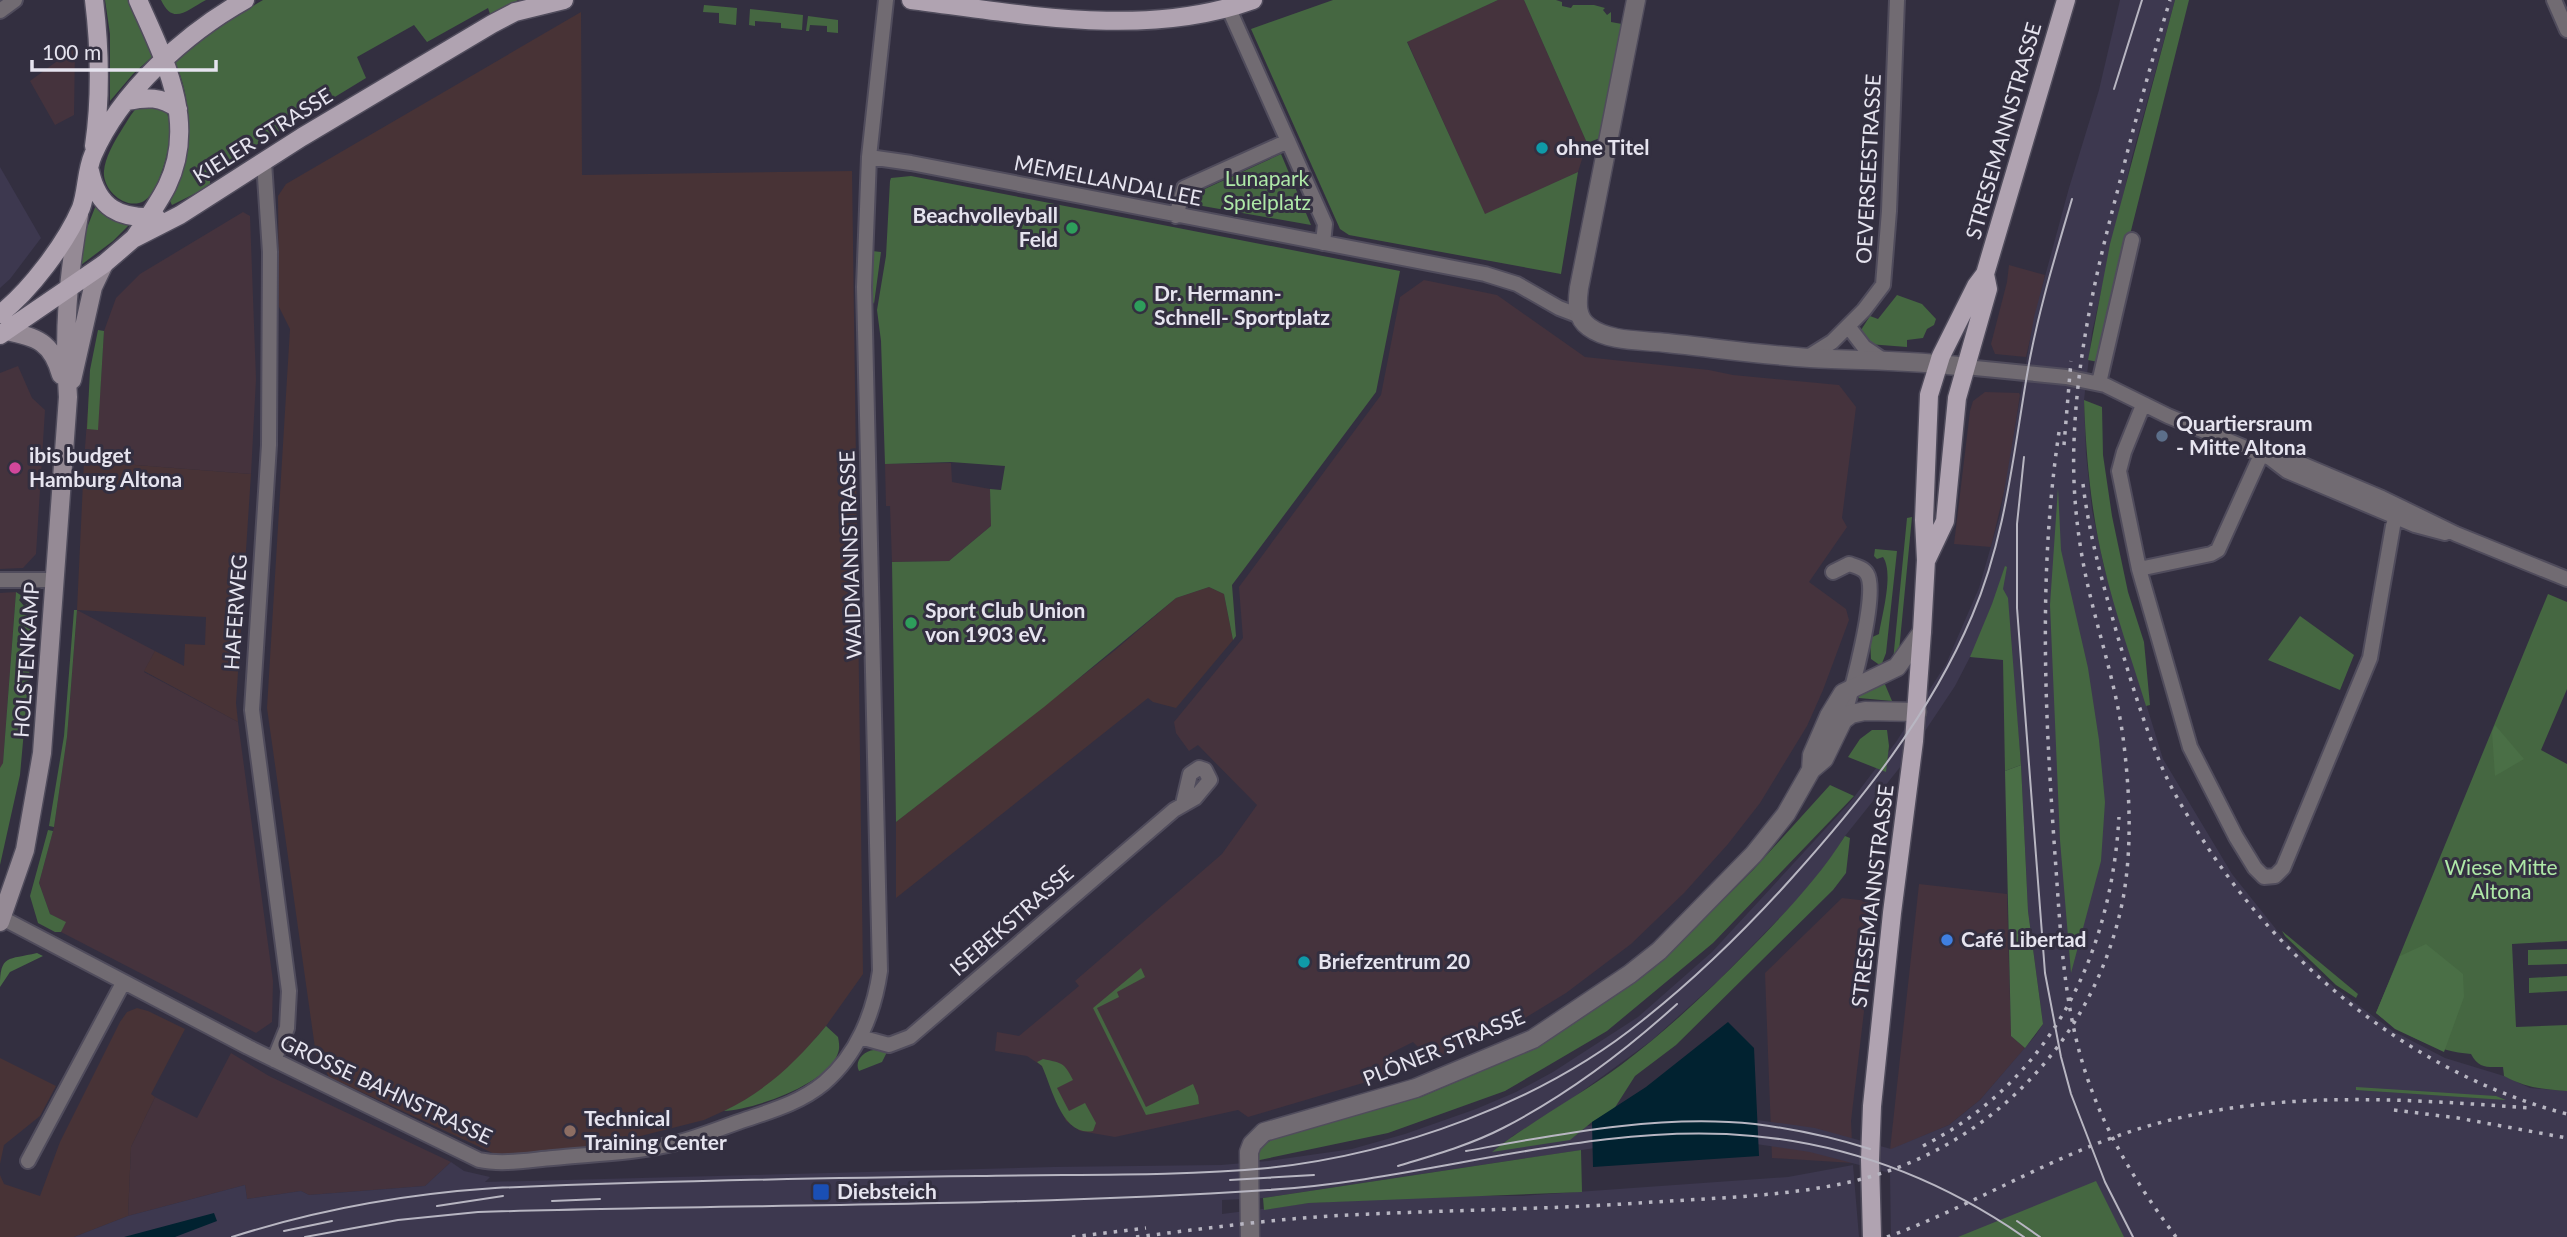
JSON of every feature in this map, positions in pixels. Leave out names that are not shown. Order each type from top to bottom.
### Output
[{"type":"main road","points":[[0,314],[34,281],[80,208],[91,164],[99,102],[98,30],[94,0]]},
{"type":"main road","points":[[134,239],[168,183],[176,159],[180,132],[178,109],[165,59],[138,0]]},
{"type":"main road","points":[[180,215],[148,217],[125,214],[105,204],[93,186],[91,164],[127,101],[165,59],[197,31],[245,0]]},
{"type":"main road","name":"KIELER STRASSE","points":[[3,333],[104,264],[134,239],[180,215],[312,131],[521,6],[564,0]]},
{"type":"main road","points":[[911,0],[1017,13],[1123,21],[1175,19],[1228,9],[1253,0]]},
{"type":"main road","name":"STRESEMANNSTRASSE","points":[[1872,1237],[1870,1160],[1873,1095],[1917,712],[1926,560],[1924,520],[1928,405],[1938,363],[1976,286],[1986,274],[2066,0]]},
{"type":"main road","points":[[127,101],[155,97],[178,109]]},
{"type":"main road","name":"HOLSTENKAMP","points":[[1,920],[25,850],[42,753],[68,397],[65,355],[67,290],[80,208]]},
{"type":"main road","name":"HOLSTENKAMP","points":[[68,397],[93,287],[104,264]]},
{"type":"main road","name":"STRESEMANNSTRASSE","points":[[1926,560],[1945,521],[1957,398],[1988,289],[1986,274]]},
{"type":"main road","points":[[3,333],[36,339],[52,352],[58,361],[68,397]]},
{"type":"street","points":[[0,11],[15,0]]},
{"type":"street","name":"WAIDMANNSTRASSE","points":[[816,1089],[841,1065],[860,1037],[876,996],[881,958],[864,287],[869,158],[886,0]]},
{"type":"street","points":[[1636,0],[1581,279],[1578,307],[1587,326],[1609,335],[1806,358],[1938,363],[2099,383],[2143,405],[2266,456],[2287,471],[2397,511],[2430,530],[2456,534],[2565,577]]},
{"type":"street","name":"OEVERSEESTRASSE","points":[[1806,358],[1825,348],[1848,326],[1881,290],[1885,278],[1897,0]]},
{"type":"street","points":[[2554,0],[2567,30]]},
{"type":"street","points":[[1228,9],[1325,224],[1323,243]]},
{"type":"street","points":[[1176,216],[1184,188],[1288,141]]},
{"type":"street","name":"MEMELLANDALLEE","points":[[869,158],[911,163],[1485,274],[1517,284],[1559,308],[1580,316]]},
{"type":"street","name":"HAFERWEG","points":[[264,162],[270,252],[269,445],[252,710],[289,991],[287,1028],[274,1060]]},
{"type":"street","points":[[2099,383],[2132,240]]},
{"type":"street","points":[[1848,326],[1864,347],[1882,360]]},
{"type":"street","points":[[2143,405],[2119,471],[2139,569],[2190,747],[2255,868],[2264,877],[2275,876],[2283,868],[2370,658],[2397,511]]},
{"type":"street","points":[[2139,569],[2211,554],[2218,550],[2266,456]]},
{"type":"street","name":"PLÖNER STRASSE","points":[[1250,1237],[1249,1152],[1252,1144],[1264,1132],[1416,1088],[1533,1039],[1630,974],[1659,951],[1754,855],[1786,814],[1811,770],[1824,759],[1843,720],[1861,653],[1870,587],[1868,575],[1858,567],[1849,564],[1833,572]]},
{"type":"street","points":[[0,580],[56,580]]},
{"type":"street","name":"PLÖNER STRASSE","points":[[1848,694],[1844,679],[1863,632]]},
{"type":"street","points":[[1865,711],[1848,694],[1897,667],[1922,632]]},
{"type":"street","points":[[1861,653],[1867,668],[1882,676]]},
{"type":"street","name":"PLÖNER STRASSE","points":[[1811,770],[1812,755],[1829,716],[1848,694]]},
{"type":"street","points":[[1843,720],[1851,714],[1865,711],[1917,712]]},
{"type":"street","name":"ISEBEKSTRASSE","points":[[860,1037],[890,1045],[910,1037],[1183,804]]},
{"type":"street","name":"GROSSE BAHNSTRASSE","points":[[1,920],[470,1157],[491,1162],[603,1153],[675,1143],[787,1105],[816,1089]]},
{"type":"street","points":[[28,1161],[123,984]]},
{"type":"shaded area","points":[[1498,0],[1524,0],[1587,143],[1578,172],[1485,215],[1407,41]]},
{"type":"shaded area","points":[[2120,0],[2175,0],[2132,157],[2092,332],[2084,400],[2092,510],[2104,567],[2163,759],[2232,874],[2283,938],[2334,987],[2393,1031],[2445,1058],[2504,1076],[2530,1088],[2567,1091],[2567,1237],[1891,1237],[1890,1173],[1810,1152],[1749,1143],[1608,1146],[1263,1198],[1222,1200],[1222,1214],[1309,1203],[1439,1196],[1522,1196],[1788,1177],[1853,1165],[1859,1237],[74,1237],[128,1216],[245,1185],[247,1199],[301,1191],[309,1195],[425,1186],[451,1162],[464,1171],[490,1177],[485,1182],[1221,1165],[1268,1161],[1352,1149],[1405,1134],[1476,1109],[1553,1072],[1638,1017],[1712,952],[1851,801],[1896,742],[1946,664],[1979,588],[2000,515],[2034,317],[2099,90]],"holes":[[[1970,657],[2012,660],[2021,765],[2028,911],[2043,1024],[1980,1100],[1949,1125],[1891,1149],[1815,1128],[1736,1117],[1629,1120],[1511,1137],[1566,1103],[1651,1041],[1719,980],[1805,892],[1845,836],[1905,761],[1955,686]]]},
{"type":"shaded area","points":[[581,12],[582,175],[852,171],[863,974],[826,1026],[798,1059],[772,1083],[739,1104],[704,1120],[609,1144],[499,1156],[329,1077],[316,1055],[267,708],[290,329],[279,307],[278,196],[286,184]]},
{"type":"shaded area","points":[[75,48],[74,115],[55,125],[30,81]]},
{"type":"shaded area","points":[[0,167],[41,238],[0,288]]},
{"type":"shaded area","points":[[243,212],[250,216],[256,379],[251,474],[84,461],[89,394],[100,394],[104,331],[116,298],[140,274]]},
{"type":"shaded area","points":[[2009,265],[2045,275],[2026,357],[1995,354],[1991,344]]},
{"type":"shaded area","points":[[1424,280],[1497,295],[1585,357],[1839,385],[1856,407],[1842,518],[1847,527],[1809,582],[1846,609],[1849,620],[1823,690],[1807,726],[1760,803],[1684,893],[1631,944],[1566,993],[1525,1018],[1432,1061],[1413,1042],[1389,1054],[1390,1075],[1248,1117],[1238,1110],[1115,1137],[1080,1131],[1066,1121],[1042,1066],[1027,1056],[995,1051],[997,1032],[1019,1036],[1079,986],[1075,981],[1222,854],[1257,805],[1198,745],[1189,751],[1176,733],[1174,722],[1243,638],[1239,587],[1381,395],[1400,297]]},
{"type":"shaded area","points":[[18,366],[32,398],[45,410],[36,554],[23,568],[0,569],[0,373]]},
{"type":"shaded area","points":[[1985,392],[2020,395],[2007,479],[1991,547],[1954,544],[1970,411],[1973,401]]},
{"type":"shaded area","points":[[84,461],[251,474],[236,703],[238,722],[144,671],[155,651],[184,666],[185,644],[205,645],[206,617],[77,610]]},
{"type":"shaded area","points":[[951,463],[952,482],[990,489],[991,526],[949,561],[892,562],[885,464]]},
{"type":"shaded area","points":[[1209,587],[1224,594],[1233,640],[1176,708],[1148,698],[896,898],[896,822],[1114,651],[1176,598]]},
{"type":"shaded area","points":[[16,592],[3,763],[0,775],[0,593]]},
{"type":"shaded area","points":[[77,610],[155,651],[144,672],[238,722],[273,981],[272,1022],[256,1033],[61,932],[65,922],[50,914],[39,883],[54,827],[67,737]]},
{"type":"shaded area","points":[[1919,884],[2007,894],[2011,1036],[2025,1048],[1980,1100],[1949,1125],[1890,1150]]},
{"type":"shaded area","points":[[1842,898],[1877,902],[1851,1121],[1853,1163],[1772,1158],[1765,973]]},
{"type":"shaded area","points":[[137,1008],[185,1029],[151,1094],[155,1097],[131,1147],[128,1216],[74,1237],[0,1237],[0,1175],[4,1184],[40,1196],[60,1142],[120,1022],[127,1012]]},
{"type":"shaded area","points":[[231,1053],[269,1076],[451,1162],[425,1186],[309,1195],[301,1191],[247,1199],[245,1185],[128,1216],[131,1147],[155,1097],[197,1118]]},
{"type":"shaded area","points":[[0,1058],[56,1086],[40,1116],[4,1145],[0,1164]]},
{"type":"green space","points":[[105,0],[129,0],[153,56],[110,101],[110,34]]},
{"type":"green space","points":[[161,0],[206,0],[176,14],[170,12]]},
{"type":"green space","points":[[263,0],[518,0],[491,17],[488,8],[427,42],[414,25],[357,57],[366,78],[210,173],[210,186],[172,205],[170,201],[182,166],[188,132],[186,97],[175,62],[219,26]]},
{"type":"green space","points":[[1333,0],[1498,0],[1407,42],[1485,214],[1578,172],[1561,274],[1349,235],[1340,229],[1251,29]]},
{"type":"green space","points":[[1524,0],[1556,0],[1562,2],[1562,6],[1571,8],[1573,5],[1594,5],[1605,8],[1603,10],[1607,15],[1611,12],[1611,22],[1622,24],[1600,138],[1587,143]]},
{"type":"green space","points":[[2175,0],[2189,0],[2098,362],[2088,360],[2110,244]]},
{"type":"green space","points":[[704,5],[737,8],[736,25],[719,23],[719,13],[703,12]]},
{"type":"green space","points":[[750,9],[803,15],[802,30],[781,28],[781,23],[755,21],[755,26],[749,25]]},
{"type":"green space","points":[[808,16],[838,20],[838,33],[827,32],[827,26],[810,25],[809,31],[806,31]]},
{"type":"green space","points":[[144,101],[166,110],[170,132],[165,161],[151,195],[144,201],[130,203],[116,197],[111,191],[104,178],[104,171],[116,140],[131,114]]},
{"type":"green space","name":"Lunapark Spielplatz","points":[[1281,154],[1311,225],[1197,205],[1196,193]]},
{"type":"green space","name":"Dr. Hermann- Schnell- Sportplatz","points":[[911,176],[1400,271],[1376,392],[1232,585],[1236,636],[1233,640],[1224,594],[1209,587],[1176,598],[1044,707],[896,822],[892,562],[949,561],[991,526],[990,489],[1001,490],[1005,466],[951,462],[885,464],[881,341],[877,310],[886,256],[890,181],[891,178]]},
{"type":"green space","points":[[96,205],[103,212],[130,224],[113,241],[77,268],[83,238]]},
{"type":"green space","points":[[872,251],[881,252],[874,304],[872,300]]},
{"type":"green space","points":[[1897,295],[1922,304],[1936,319],[1934,325],[1927,329],[1923,338],[1907,340],[1907,347],[1868,344],[1861,330],[1870,316],[1878,319]]},
{"type":"green space","points":[[98,330],[104,331],[98,430],[87,429],[90,370]]},
{"type":"green space","points":[[2084,400],[2102,407],[2103,455],[2112,516],[2128,592],[2144,642],[2150,705],[2146,706],[2099,546],[2090,484]]},
{"type":"green space","points":[[2058,488],[2061,550],[2088,668],[2105,802],[2101,861],[2071,973],[2060,840],[2050,605]]},
{"type":"green space","points":[[1912,517],[1899,651],[1893,661],[1907,518]]},
{"type":"green space","points":[[1875,549],[1897,551],[1886,653],[1881,666],[1871,659],[1870,638],[1879,634],[1887,573],[1883,557],[1877,559],[1874,556]]},
{"type":"green space","points":[[2005,566],[2003,589],[2008,598],[2021,765],[2005,771],[2003,660],[1970,657]]},
{"type":"green space","points":[[16,592],[22,596],[19,600],[24,606],[28,603],[35,609],[20,775],[0,865],[0,768],[3,763]]},
{"type":"green space","name":"Wiese Mitte Altona","points":[[2548,594],[2567,602],[2567,689],[2541,750],[2567,764],[2567,941],[2512,944],[2516,1027],[2567,1025],[2567,1091],[2534,1087],[2512,1080],[2504,1076],[2503,1067],[2484,1066],[2471,1054],[2420,1041],[2376,1013]]},
{"type":"green space","points":[[74,610],[77,610],[67,737],[54,827],[49,826],[64,736]]},
{"type":"green space","points":[[2300,616],[2354,655],[2340,690],[2268,660]]},
{"type":"green space","points":[[1884,682],[1892,701],[1859,698],[1856,693]]},
{"type":"green space","points":[[2495,725],[2524,759],[2495,776],[2492,732]]},
{"type":"green space","points":[[1872,730],[1887,730],[1889,746],[1886,772],[1848,757],[1860,739]]},
{"type":"green space","points":[[2021,765],[2028,911],[2043,1024],[2025,1048],[2011,1036],[2005,771]]},
{"type":"green space","points":[[1830,785],[1854,796],[1713,943],[1607,1031],[1505,1091],[1388,1133],[1255,1161],[1259,1151],[1273,1139],[1421,1097],[1538,1047],[1661,962],[1753,870]]},
{"type":"green space","points":[[48,830],[53,831],[39,883],[50,914],[66,922],[61,932],[55,932],[38,923],[30,896]]},
{"type":"green space","points":[[1845,836],[1850,838],[1846,873],[1833,890],[1676,1045],[1635,1076],[1614,1109],[1570,1140],[1492,1152],[1621,1065],[1687,1010],[1787,910],[1824,867]]},
{"type":"green space","points":[[2282,931],[2358,994],[2356,998],[2336,985]]},
{"type":"green space","points":[[2426,944],[2463,974],[2464,997],[2444,1052],[2395,1029],[2376,1013],[2400,956]]},
{"type":"green space","points":[[2567,949],[2567,964],[2528,965],[2528,950]]},
{"type":"green space","points":[[37,953],[43,956],[10,972],[0,987],[2,969],[8,960]]},
{"type":"green space","points":[[1141,968],[1145,977],[1117,992],[1119,997],[1097,1008],[1146,1107],[1193,1084],[1199,1104],[1146,1115],[1093,1008]]},
{"type":"green space","points":[[2567,976],[2567,991],[2529,993],[2529,978]]},
{"type":"green space","points":[[826,1026],[838,1037],[839,1049],[831,1064],[820,1075],[805,1085],[770,1100],[724,1111],[780,1075]]},
{"type":"green space","points":[[866,1052],[887,1052],[882,1062],[859,1071],[861,1058]]},
{"type":"green space","points":[[1043,1059],[1065,1066],[1073,1080],[1057,1088],[1069,1111],[1085,1103],[1096,1123],[1093,1131],[1082,1131],[1066,1119],[1054,1098],[1042,1066],[1037,1062]]},
{"type":"green space","points":[[2356,1087],[2496,1096],[2506,1100],[2356,1090]]},
{"type":"green space","points":[[1581,1150],[1582,1192],[1309,1203],[1264,1210],[1263,1198]]},
{"type":"green space","points":[[2096,1181],[2124,1237],[1958,1237]]},
{"type":"water","points":[[1728,1022],[1754,1048],[1759,1156],[1593,1167],[1592,1122],[1646,1087]]},
{"type":"water","points":[[214,1213],[217,1221],[175,1237],[124,1237]]},
{"type":"tram line","points":[[2114,89],[2142,0]]},
{"type":"tram line","points":[[232,1237],[297,1218],[362,1204],[495,1188],[797,1179],[1159,1174],[1268,1168],[1367,1151],[1417,1137],[1514,1100],[1560,1076],[1603,1050],[1663,1004],[1756,917],[1843,819],[1892,755],[1936,688],[1972,616],[1993,557],[2007,497],[2036,330],[2072,199]]},
{"type":"tram line","points":[[2024,457],[2017,524],[2017,608],[2045,973],[2071,1094],[2105,1182],[2133,1237]]},
{"type":"tram line","points":[[1398,1166],[1478,1140],[1527,1115],[1594,1072],[1677,1004]]},
{"type":"tram line","points":[[1466,1151],[1609,1127],[1682,1122],[1770,1126],[1870,1149]]},
{"type":"tram line","points":[[305,1237],[398,1220],[478,1212],[972,1202],[1268,1190],[1389,1175],[1571,1144],[1692,1134],[1753,1136],[1790,1141],[1861,1157],[1929,1183],[2024,1237]]},
{"type":"tram line","points":[[1230,1180],[1314,1175]]},
{"type":"tram line","points":[[437,1206],[503,1196]]},
{"type":"tram line","points":[[552,1201],[600,1199]]},
{"type":"tram line","points":[[284,1231],[332,1221]]},
{"type":"tram line","points":[[2017,1221],[2040,1237]]},
{"type":"railway","points":[[1136,1237],[1307,1218],[1639,1203],[1747,1196],[1828,1186],[1854,1181],[1904,1165],[1950,1142],[1993,1114],[2030,1079],[2062,1040],[2089,997],[2109,949],[2126,880],[2129,822],[2124,745],[2114,688],[2082,557],[2075,500],[2074,442],[2083,346],[2095,283],[2130,141],[2170,0]]},
{"type":"railway","points":[[2064,445],[2071,361]]},
{"type":"railway","points":[[2059,432],[2048,538],[2045,643],[2051,802],[2069,1004],[2082,1062],[2100,1111],[2129,1167],[2176,1237]]},
{"type":"railway","points":[[2083,484],[2107,597],[2154,749],[2183,807],[2241,894],[2319,978],[2364,1014],[2411,1046],[2460,1074],[2513,1097],[2567,1114]]},
{"type":"railway","points":[[1923,1146],[1968,1119],[2006,1087],[2039,1050],[2066,1009],[2087,965],[2103,918],[2119,817]]},
{"type":"railway","points":[[1887,1237],[1946,1213],[2090,1146],[2171,1120],[2272,1103],[2324,1100],[2426,1101],[2530,1108]]},
{"type":"railway","points":[[2394,1110],[2458,1118],[2567,1138]]},
{"type":"railway","points":[[1072,1237],[1146,1228]]},
{"type":"place","name":"ohne Titel","points":[[1542,148]]},
{"type":"place","name":"Beachvolleyball Feld","points":[[1072,228]]},
{"type":"place","name":"Dr. Hermann- Schnell- Sportplatz","points":[[1140,306]]},
{"type":"place","name":"Quartiersraum - Mitte Altona","points":[[2162,436]]},
{"type":"place","name":"ibis budget Hamburg Altona","points":[[15,468]]},
{"type":"place","name":"Sport Club Union von 1903 eV.","points":[[911,623]]},
{"type":"place","name":"Café Libertad","points":[[1947,940]]},
{"type":"place","name":"Briefzentrum 20","points":[[1304,962]]},
{"type":"place","name":"Technical Training Center","points":[[570,1131]]},
{"type":"place","name":"Diebsteich","points":[[821,1192]]}]
